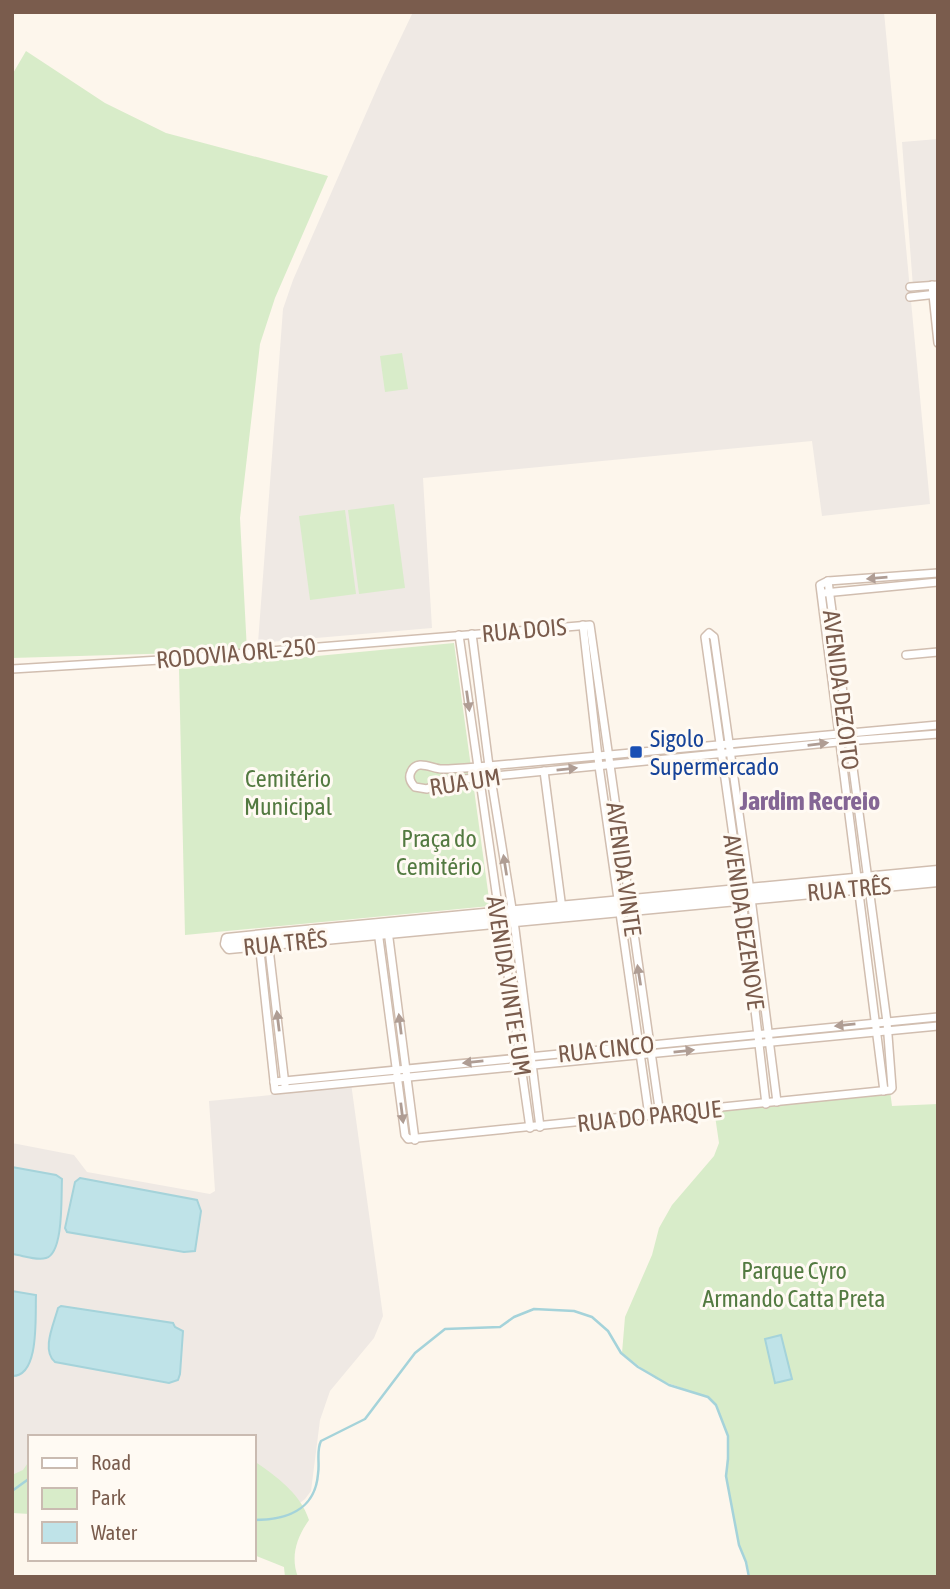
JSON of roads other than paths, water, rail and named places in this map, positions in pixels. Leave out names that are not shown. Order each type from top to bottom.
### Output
[{"type":"street","points":[[910,287],[935,285],[938,343]]},
{"type":"street","points":[[911,297],[935,294]]},
{"type":"street","points":[[938,573],[821,583],[820,590],[829,593],[938,582]]},
{"type":"street","name":"AVENIDA DEZOITO","points":[[820,590],[837,733],[844,741],[862,845],[862,883],[865,934],[887,1091],[892,1088],[887,1021],[874,933],[862,883],[853,846],[844,741],[846,732],[828,582]]},
{"type":"street","name":"RUA DOIS","points":[[459,635],[586,625]]},
{"type":"street","name":"AVENIDA VINTE","points":[[649,1116],[640,1056],[623,905],[609,765],[592,627],[586,625],[599,766],[623,905],[652,1055],[660,1115]]},
{"type":"street","name":"AVENIDA VINTE E UM","points":[[472,634],[540,1127]]},
{"type":"street","name":"AVENIDA DEZENOVE","points":[[726,749],[705,637],[709,634],[714,637],[726,749],[746,893],[763,987],[777,1102]]},
{"type":"street","name":"AVENIDA VINTE E UM","points":[[459,635],[530,1128]]},
{"type":"street","name":"RODOVIA ORL-250","points":[[12,669],[160,660],[459,635]]},
{"type":"street","points":[[906,655],[938,653]]},
{"type":"street","name":"RUA UM","points":[[938,725],[837,733],[726,749],[609,765],[444,781],[423,790],[415,788],[410,778],[411,771],[419,765],[436,769],[477,767],[607,755],[726,749],[938,734]]},
{"type":"street","points":[[544,771],[563,911]]},
{"type":"street","points":[[853,846],[862,845]]},
{"type":"street","name":"RUA TRÊS","points":[[862,883],[938,871]]},
{"type":"street","name":"RUA TRÊS","points":[[263,940],[746,893],[862,883],[938,881]]},
{"type":"street","name":"AVENIDA DEZENOVE","points":[[746,893],[766,1104]]},
{"type":"street","points":[[383,928],[407,1078],[412,1140]]},
{"type":"street","points":[[383,928],[405,1135],[412,1140]]},
{"type":"street","points":[[865,934],[874,933]]},
{"type":"street","points":[[263,940],[285,1085]]},
{"type":"street","name":"RUA CINCO","points":[[263,940],[274,1086],[397,1074],[405,1069],[938,1017]]},
{"type":"street","points":[[753,988],[763,987]]},
{"type":"street","name":"RUA CINCO","points":[[397,1074],[407,1078],[938,1026]]},
{"type":"street","name":"RUA DO PARQUE","points":[[412,1140],[887,1091]]},
{"type":"water","points":[[12,1167],[56,1175],[62,1179],[59,1235],[52,1254],[46,1258],[12,1254]]},
{"type":"water","points":[[80,1178],[197,1200],[201,1211],[195,1251],[184,1252],[67,1232],[65,1228],[75,1182]]},
{"type":"water","points":[[12,1291],[36,1295],[32,1356],[21,1374],[12,1376]]},
{"type":"water","points":[[61,1306],[173,1323],[183,1331],[178,1380],[169,1383],[55,1362],[49,1351],[49,1344],[58,1308]]},
{"type":"water","points":[[781,1335],[792,1379],[775,1383],[765,1339]]},
{"type":"waterway","points":[[256,1520],[288,1515],[305,1505],[316,1487],[321,1441],[365,1419],[415,1353],[445,1329],[500,1327],[514,1317],[534,1309],[574,1311],[592,1317],[608,1331],[621,1353],[638,1367],[669,1385],[708,1397],[716,1405],[728,1436],[726,1476],[739,1545],[749,1577]]},
{"type":"waterway","points":[[12,1491],[28,1479]]},
{"type":"place","name":"Sigolo Supermercado","points":[[636,752]]},
{"type":"district","name":"Jardim Recreio","points":[[810,801]]},
{"type":"park label","name":"Cemitério Municipal","points":[[288,792]]},
{"type":"park label","name":"Praça do Cemitério","points":[[439,852]]},
{"type":"park label","name":"Parque Cyro Armando Catta Preta","points":[[794,1284]]}]
